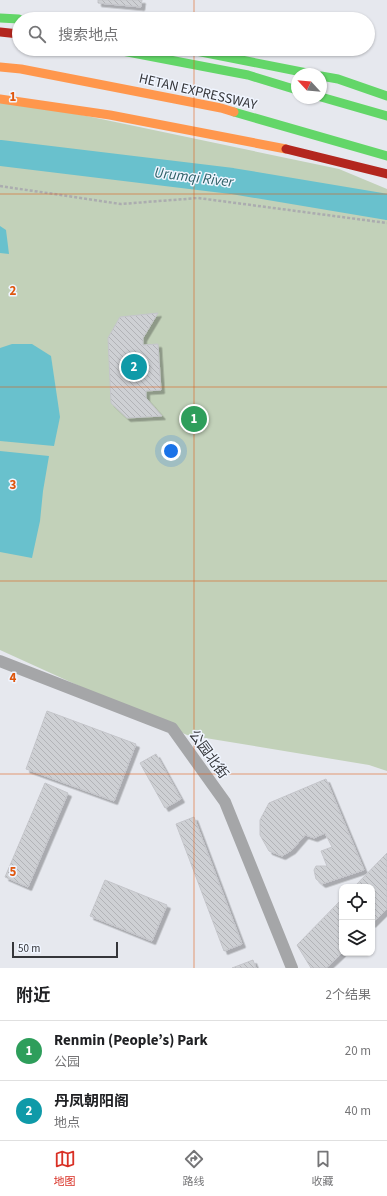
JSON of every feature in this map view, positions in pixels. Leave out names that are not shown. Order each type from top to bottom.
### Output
[{"type":"main road","points":[[0,18],[12,19]]},
{"type":"main road","points":[[0,32],[12,33]]},
{"type":"main road","name":"HETAN EXPRESSWAY","points":[[149,56],[248,75],[291,88]]},
{"type":"main road","points":[[221,56],[291,70]]},
{"type":"main road","name":"HETAN EXPRESSWAY","points":[[0,68],[21,69],[220,108],[387,156]]},
{"type":"main road","points":[[327,77],[338,79],[387,96]]},
{"type":"main road","points":[[327,98],[387,116]]},
{"type":"main road","points":[[0,99],[110,115],[279,147],[387,174]]},
{"type":"street","name":"公园北街","points":[[0,661],[172,728],[225,802],[292,968]]},
{"type":"path","points":[[0,186],[121,204],[198,198],[387,222]]},
{"type":"green space","points":[[0,101],[82,115],[339,169],[387,189],[387,771],[369,765],[187,735],[0,650]]},
{"type":"water","points":[[0,226],[6,230],[9,254],[0,253]]},
{"type":"water","points":[[12,344],[32,344],[51,356],[60,417],[54,446],[0,441],[0,348]]},
{"type":"water","points":[[0,451],[49,456],[40,521],[32,558],[0,552]]},
{"type":"building","points":[[98,0],[142,0],[141,7],[98,3]]},
{"type":"building","points":[[158,313],[143,338],[143,345],[158,344],[161,390],[146,391],[146,398],[162,416],[127,418],[111,403],[108,338],[120,317]]},
{"type":"building","points":[[47,711],[136,744],[114,801],[26,769]]},
{"type":"building","points":[[156,754],[181,799],[165,808],[140,763]]},
{"type":"building","points":[[326,779],[364,870],[322,884],[316,879],[314,870],[316,866],[327,866],[321,851],[332,847],[325,833],[314,838],[305,835],[292,850],[282,856],[269,851],[260,835],[260,820],[269,803]]},
{"type":"building","points":[[45,783],[68,793],[28,887],[5,877]]},
{"type":"building","points":[[194,817],[242,944],[224,951],[176,824]]},
{"type":"building","points":[[387,853],[387,909],[375,921],[375,884],[357,884]]},
{"type":"building","points":[[105,880],[167,905],[152,941],[90,916]]},
{"type":"building","points":[[339,902],[339,956],[326,968],[311,968],[297,945]]},
{"type":"building","points":[[253,960],[256,968],[232,968]]},
{"type":"waterway","name":"Urumqi River","points":[[0,153],[232,181],[387,207]]},
{"type":"traffic: fast","points":[[0,18],[12,19]]},
{"type":"traffic: fast","points":[[149,56],[248,75],[291,88]]},
{"type":"traffic: fast","points":[[221,56],[291,70]]},
{"type":"traffic: fast","points":[[327,77],[338,79],[387,96]]},
{"type":"traffic: fast","points":[[327,99],[387,116]]},
{"type":"traffic: fast","points":[[234,112],[387,156]]},
{"type":"traffic: slow","points":[[0,67],[21,69],[221,108],[234,112]]},
{"type":"traffic: slow","points":[[0,99],[110,115],[286,149]]},
{"type":"traffic: jam","points":[[0,32],[12,33]]},
{"type":"traffic: jam","points":[[286,149],[387,174]]},
{"type":"place","name":"丹凤朝阳阁","points":[[134,367]]},
{"type":"place","name":"Renmin (People’s) Park","points":[[194,419]]}]
